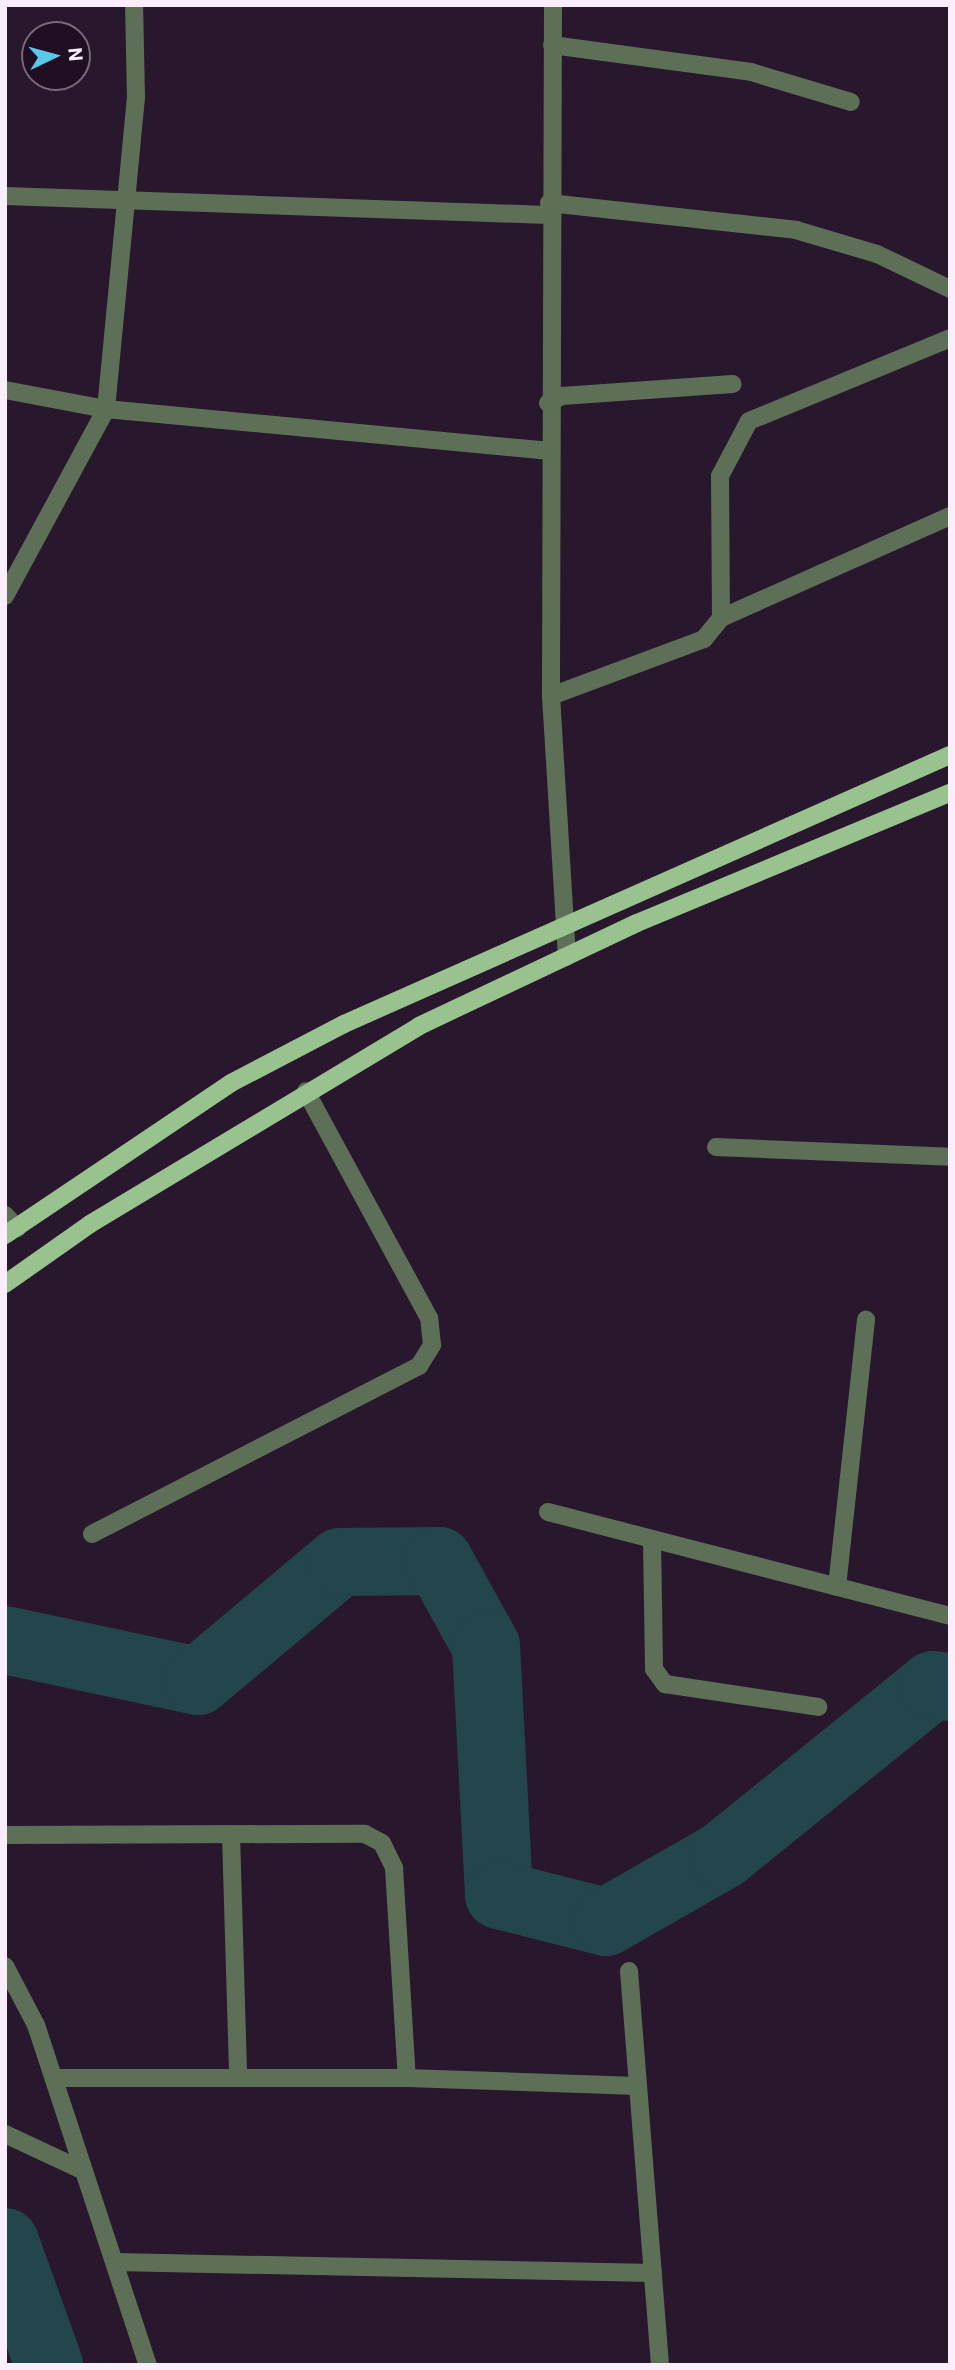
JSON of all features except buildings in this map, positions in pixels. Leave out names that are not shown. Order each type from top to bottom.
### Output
[{"type":"main road","points":[[9,1226],[231,1083],[566,920],[950,755]]},
{"type":"main road","points":[[5,1284],[306,1091],[418,1026],[567,957],[950,793]]},
{"type":"street","points":[[5,597],[106,409],[136,97],[134,5]]},
{"type":"street","points":[[553,5],[548,403],[551,696],[567,957]]},
{"type":"street","points":[[552,45],[751,72],[851,102]]},
{"type":"street","points":[[5,196],[549,209],[796,230],[877,254],[950,289]]},
{"type":"street","points":[[721,618],[720,476],[749,421],[950,338]]},
{"type":"street","points":[[548,403],[562,396],[733,384]]},
{"type":"street","points":[[5,390],[106,409],[548,451]]},
{"type":"street","points":[[551,696],[704,639],[721,618],[950,516]]},
{"type":"street","points":[[92,1534],[419,1366],[432,1345],[429,1318],[306,1091]]},
{"type":"street","points":[[716,1147],[950,1157]]},
{"type":"street","points":[[837,1587],[866,1320]]},
{"type":"street","points":[[548,1512],[950,1616]]},
{"type":"street","points":[[652,1539],[654,1669],[665,1684],[818,1707]]},
{"type":"street","points":[[5,1835],[365,1834],[382,1843],[394,1868],[407,2078]]},
{"type":"street","points":[[231,1835],[238,2078]]},
{"type":"street","points":[[5,1966],[54,2078],[148,2365]]},
{"type":"street","points":[[629,1971],[660,2365]]},
{"type":"street","points":[[54,2078],[407,2078],[638,2086]]},
{"type":"street","points":[[5,2134],[84,2171]]},
{"type":"street","points":[[115,2262],[653,2273]]},
{"type":"waterway","points":[[5,1640],[198,1681],[340,1562],[439,1561],[486,1646],[499,1895],[606,1922],[723,1855],[933,1685],[950,1687]]},
{"type":"waterway","points":[[5,2242],[49,2365]]}]
